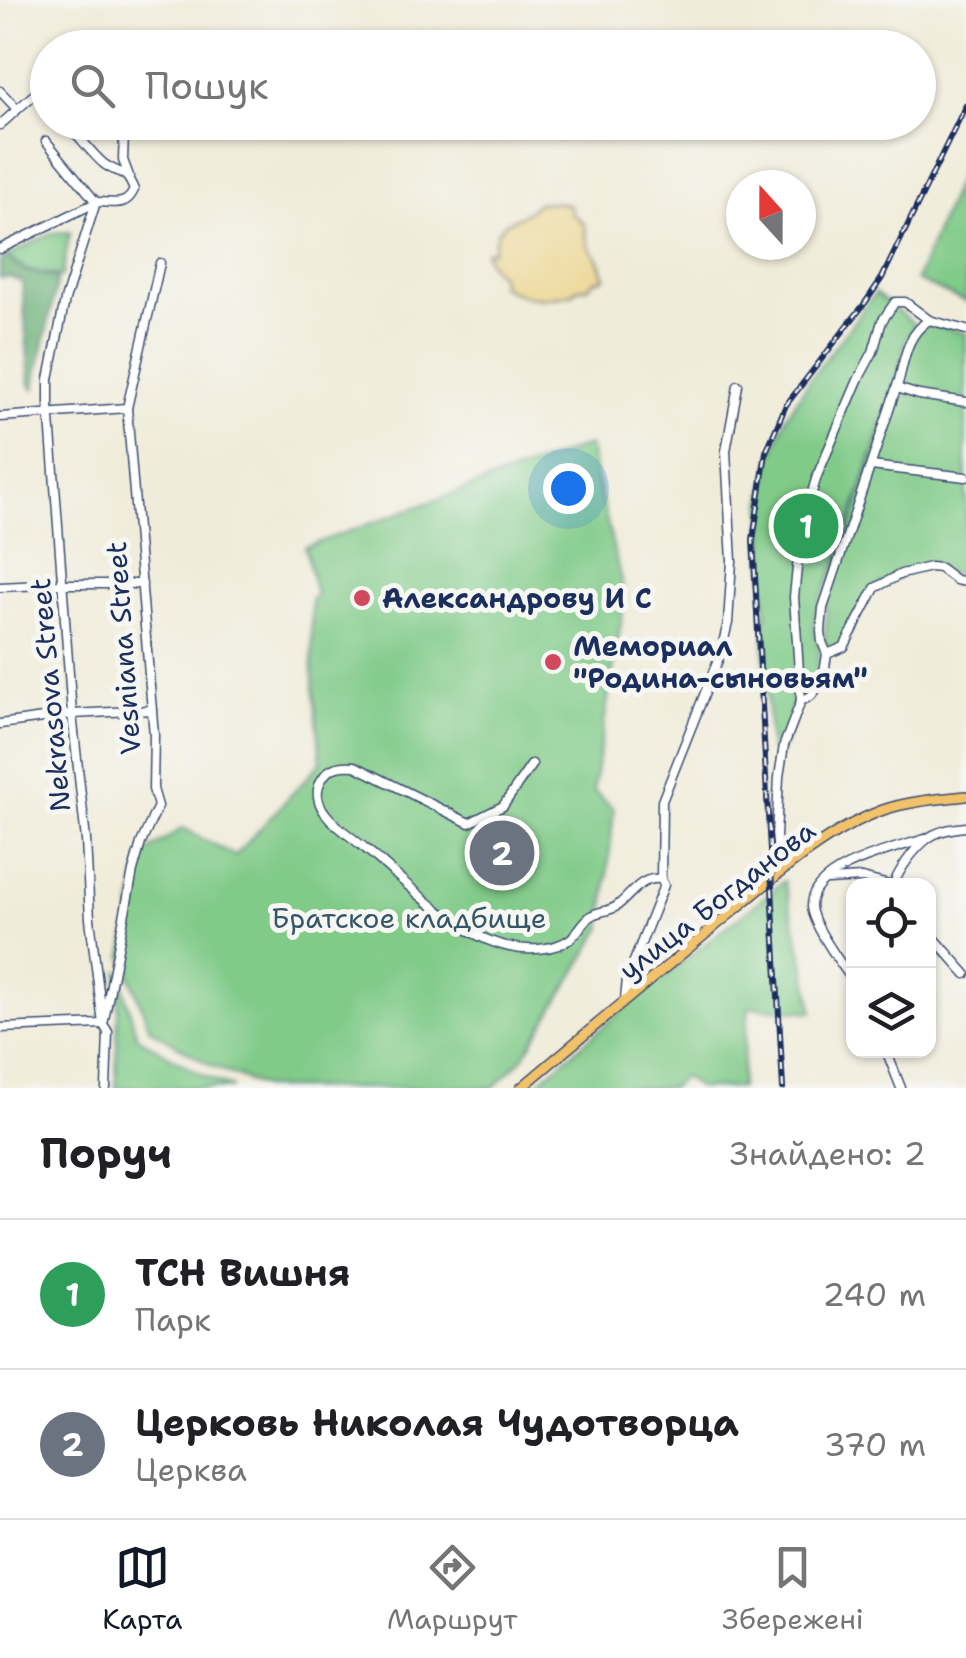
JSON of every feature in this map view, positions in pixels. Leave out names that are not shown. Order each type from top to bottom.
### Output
[{"type":"main road","name":"улица Богданова","points":[[521,1088],[786,868],[850,826],[885,810],[966,796]]},
{"type":"street","points":[[0,91],[18,109]]},
{"type":"street","points":[[0,125],[30,98]]},
{"type":"street","points":[[83,140],[106,166],[130,178]]},
{"type":"street","points":[[0,249],[96,202],[122,204],[130,200],[134,190],[123,160],[124,140]]},
{"type":"street","points":[[46,141],[96,202]]},
{"type":"street","name":"Nekrasova Street","points":[[96,202],[56,339],[49,379],[49,415],[90,919],[103,1024],[108,1032],[106,1088]]},
{"type":"street","name":"Vesniana Street","points":[[103,1024],[133,870],[158,806],[127,408],[160,264]]},
{"type":"street","points":[[786,868],[778,851],[776,803],[784,745],[801,701],[794,597],[801,529],[817,476],[873,352],[882,321],[894,302],[904,302],[929,320],[966,330]]},
{"type":"street","points":[[801,701],[820,685],[827,654],[822,642],[823,608],[908,346],[916,329],[929,320]]},
{"type":"street","points":[[625,1000],[628,979],[664,885],[662,800],[720,656],[728,624],[732,561],[726,451],[738,385]]},
{"type":"street","points":[[897,388],[918,396],[966,402]]},
{"type":"street","points":[[0,417],[127,408]]},
{"type":"street","points":[[871,466],[966,476]]},
{"type":"street","points":[[827,654],[844,647],[874,588],[901,574],[930,566],[966,582]]},
{"type":"street","points":[[0,587],[142,584]]},
{"type":"street","points":[[0,724],[72,714],[152,710]]},
{"type":"street","points":[[532,764],[503,806],[469,823],[355,766],[328,770],[319,782],[317,797],[325,813],[406,883],[486,941],[516,948],[550,948],[568,940],[591,916],[615,909],[651,877],[661,879]]},
{"type":"street","points":[[846,970],[814,920],[810,904],[823,881],[850,864],[966,827]]},
{"type":"street","points":[[823,881],[862,878],[892,886],[897,873],[928,838]]},
{"type":"street","points":[[936,940],[966,974]]},
{"type":"street","points":[[0,1028],[103,1024]]},
{"type":"street","points":[[889,1058],[901,1088]]},
{"type":"green space","points":[[966,160],[966,302],[916,280]]},
{"type":"green space","points":[[70,232],[62,276],[26,270],[7,256],[52,233]]},
{"type":"green space","points":[[6,257],[26,271],[58,278],[34,389],[30,385],[22,282],[0,278],[0,260]]},
{"type":"green space","points":[[875,293],[915,325],[906,342],[840,554],[816,612],[814,626],[820,652],[814,687],[794,700],[793,720],[781,752],[770,750],[763,529],[772,456],[787,415]]},
{"type":"green space","points":[[929,324],[966,333],[966,580],[930,564],[874,587],[843,644],[830,651],[824,642],[827,600],[907,356],[918,331]]},
{"type":"green space","name":"Братское кладбище","points":[[589,445],[625,598],[593,790],[614,809],[602,929],[522,1059],[493,1088],[266,1088],[212,1066],[150,1029],[123,957],[141,856],[183,828],[235,856],[321,762],[313,680],[311,599],[316,595],[305,547]]},
{"type":"green space","points":[[784,881],[813,1012],[749,1007],[740,1088],[699,1088],[682,1077],[671,1088],[531,1088],[631,1003]]},
{"type":"green space","points":[[119,970],[137,1037],[202,1075],[233,1088],[116,1088]]},
{"type":"sand","points":[[537,203],[567,204],[571,214],[584,224],[589,247],[605,278],[574,293],[554,297],[517,294],[500,285],[501,277],[485,253],[493,251],[503,225]]},
{"type":"railway","points":[[783,1088],[753,540],[766,452],[786,405],[882,278],[966,105]]},
{"type":"place","name":"ТСН Вишня","points":[[806,526]]},
{"type":"place","name":"Александрову И С","points":[[362,598]]},
{"type":"place","name":"Мемориал \"Родина-сыновьям\"","points":[[553,662]]},
{"type":"place","name":"Церковь Николая Чудотворца","points":[[502,853]]}]
